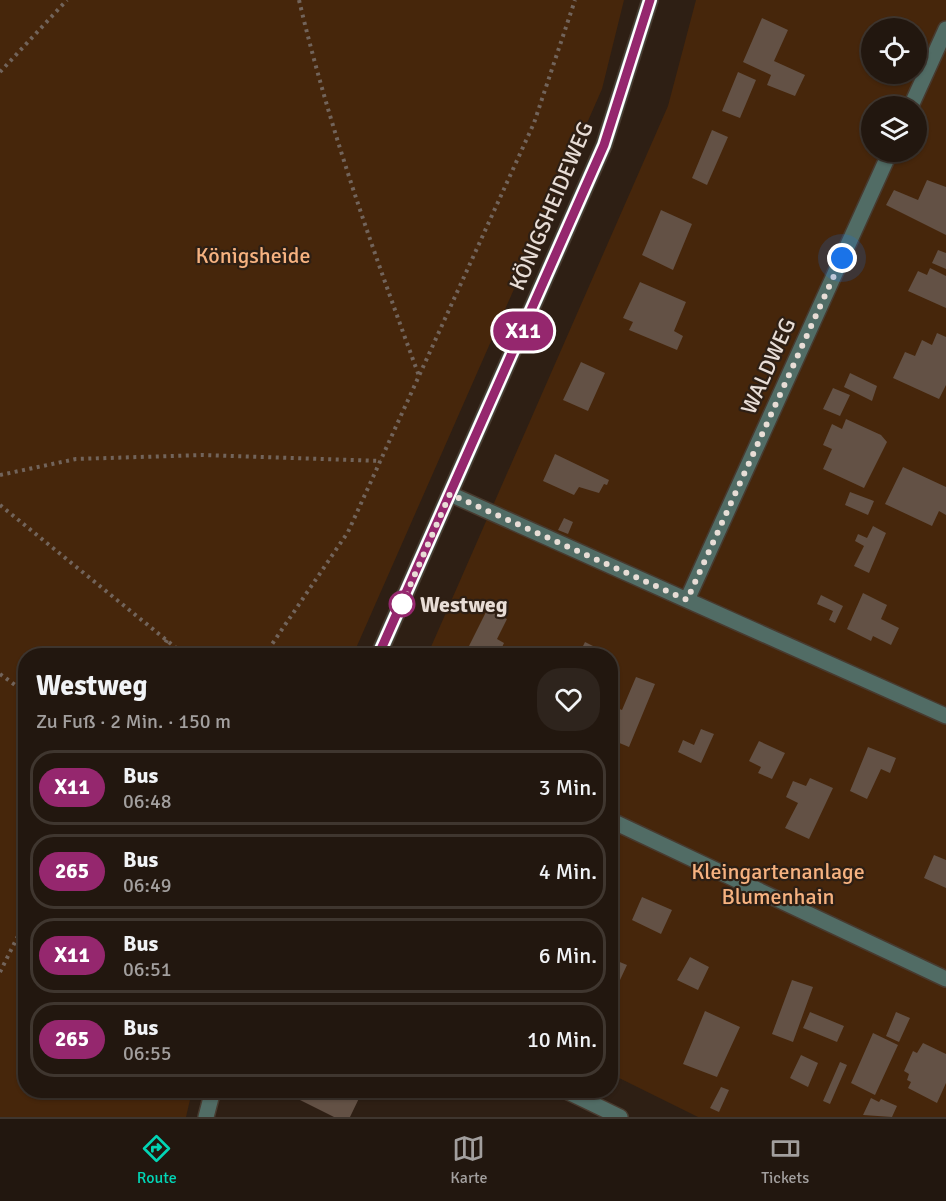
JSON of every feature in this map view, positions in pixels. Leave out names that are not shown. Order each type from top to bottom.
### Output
[{"type":"street","name":"KÖNIGSHEIDEWEG","points":[[382,648],[604,145],[650,0]]},
{"type":"street","points":[[916,96],[946,29]]},
{"type":"street","name":"WALDWEG","points":[[687,600],[885,162]]},
{"type":"street","points":[[450,494],[946,716]]},
{"type":"street","points":[[618,824],[946,979]]},
{"type":"street","points":[[206,1117],[211,1098]]},
{"type":"street","points":[[581,1098],[620,1117]]},
{"type":"path","points":[[0,72],[67,0]]},
{"type":"path","points":[[299,0],[317,75],[356,204],[419,376]]},
{"type":"path","points":[[269,648],[348,532],[534,123],[575,0]]},
{"type":"path","points":[[0,475],[76,459],[203,454],[381,461]]},
{"type":"path","points":[[0,505],[176,648]]},
{"type":"path","points":[[163,648],[167,640]]},
{"type":"path","points":[[0,674],[18,687]]},
{"type":"path","points":[[0,972],[18,936]]},
{"type":"green space","name":"Königsheide","points":[[0,0],[624,0],[602,89],[356,648],[18,648],[18,1098],[190,1098],[186,1117],[0,1117]]},
{"type":"green space","name":"Kleingartenanlage Blumenhain","points":[[696,0],[946,0],[946,1117],[698,1117],[618,1077],[618,648],[431,648],[668,106]]},
{"type":"building","points":[[762,18],[788,30],[774,61],[805,75],[795,96],[767,85],[771,75],[743,62]]},
{"type":"building","points":[[738,72],[756,80],[740,118],[722,111]]},
{"type":"building","points":[[712,130],[728,137],[707,185],[692,178]]},
{"type":"building","points":[[927,180],[946,187],[946,235],[886,205],[894,190],[918,200]]},
{"type":"building","points":[[661,210],[692,224],[673,270],[642,255]]},
{"type":"building","points":[[938,250],[946,253],[946,269],[932,263]]},
{"type":"building","points":[[930,268],[946,276],[946,308],[908,291],[918,271],[927,275]]},
{"type":"building","points":[[640,282],[686,302],[674,331],[683,336],[677,350],[629,330],[633,322],[623,318]]},
{"type":"building","points":[[937,333],[946,337],[946,385],[939,399],[893,378],[905,352],[915,356],[922,340],[932,345]]},
{"type":"building","points":[[581,362],[605,373],[588,411],[563,400]]},
{"type":"building","points":[[850,373],[877,386],[872,401],[844,387]]},
{"type":"building","points":[[833,388],[850,395],[840,416],[823,409]]},
{"type":"building","points":[[846,419],[881,435],[887,442],[864,488],[823,469],[832,449],[823,445],[832,424],[842,429]]},
{"type":"building","points":[[555,454],[609,480],[607,485],[604,484],[599,493],[579,487],[574,495],[543,481]]},
{"type":"building","points":[[903,467],[946,487],[946,515],[939,511],[932,526],[885,504]]},
{"type":"building","points":[[850,492],[874,501],[868,515],[845,505]]},
{"type":"building","points":[[564,518],[573,522],[568,534],[558,530]]},
{"type":"building","points":[[873,526],[886,533],[869,573],[854,566],[864,546],[855,541],[858,534],[867,538]]},
{"type":"building","points":[[863,593],[887,605],[881,619],[899,628],[891,645],[873,636],[871,641],[847,629]]},
{"type":"building","points":[[821,595],[843,606],[835,623],[829,620],[833,611],[817,604]]},
{"type":"building","points":[[487,610],[507,619],[497,639],[504,643],[502,648],[468,648]]},
{"type":"building","points":[[585,642],[597,648],[582,648]]},
{"type":"building","points":[[636,677],[655,684],[629,747],[618,742],[618,708],[622,710]]},
{"type":"building","points":[[701,729],[714,734],[701,763],[678,752],[683,740],[694,745]]},
{"type":"building","points":[[759,741],[785,753],[772,779],[758,773],[761,767],[749,761]]},
{"type":"building","points":[[868,747],[896,758],[890,773],[881,769],[867,799],[850,791]]},
{"type":"building","points":[[810,778],[833,788],[809,839],[785,828],[798,803],[786,797],[793,781],[806,786]]},
{"type":"building","points":[[934,855],[946,860],[946,888],[924,878]]},
{"type":"building","points":[[642,897],[672,910],[661,934],[632,920]]},
{"type":"building","points":[[690,957],[709,967],[698,990],[677,980]]},
{"type":"building","points":[[618,961],[627,965],[620,980],[618,979]]},
{"type":"building","points":[[792,980],[813,987],[793,1042],[772,1034]]},
{"type":"building","points":[[705,1011],[740,1027],[717,1077],[683,1064]]},
{"type":"building","points":[[810,1012],[844,1026],[837,1042],[803,1028]]},
{"type":"building","points":[[896,1012],[910,1018],[899,1042],[886,1036]]},
{"type":"building","points":[[873,1033],[898,1045],[875,1095],[851,1083]]},
{"type":"building","points":[[923,1043],[946,1054],[946,1083],[937,1103],[908,1088],[911,1082],[907,1080],[909,1074],[904,1071],[913,1051],[917,1053]]},
{"type":"building","points":[[801,1055],[818,1063],[808,1087],[790,1078]]},
{"type":"building","points":[[840,1062],[847,1065],[830,1104],[823,1101]]},
{"type":"building","points":[[721,1087],[729,1090],[719,1112],[710,1108]]},
{"type":"building","points":[[296,1098],[359,1098],[350,1117],[334,1117]]},
{"type":"building","points":[[871,1098],[879,1102],[881,1099],[897,1106],[892,1117],[863,1115]]},
{"type":"bus line","name":"X11","points":[[382,648],[604,145],[650,0]]},
{"type":"place","name":"Westweg","points":[[402,604]]},
{"type":"route","points":[[402,604],[450,494],[687,600],[842,258]]}]
